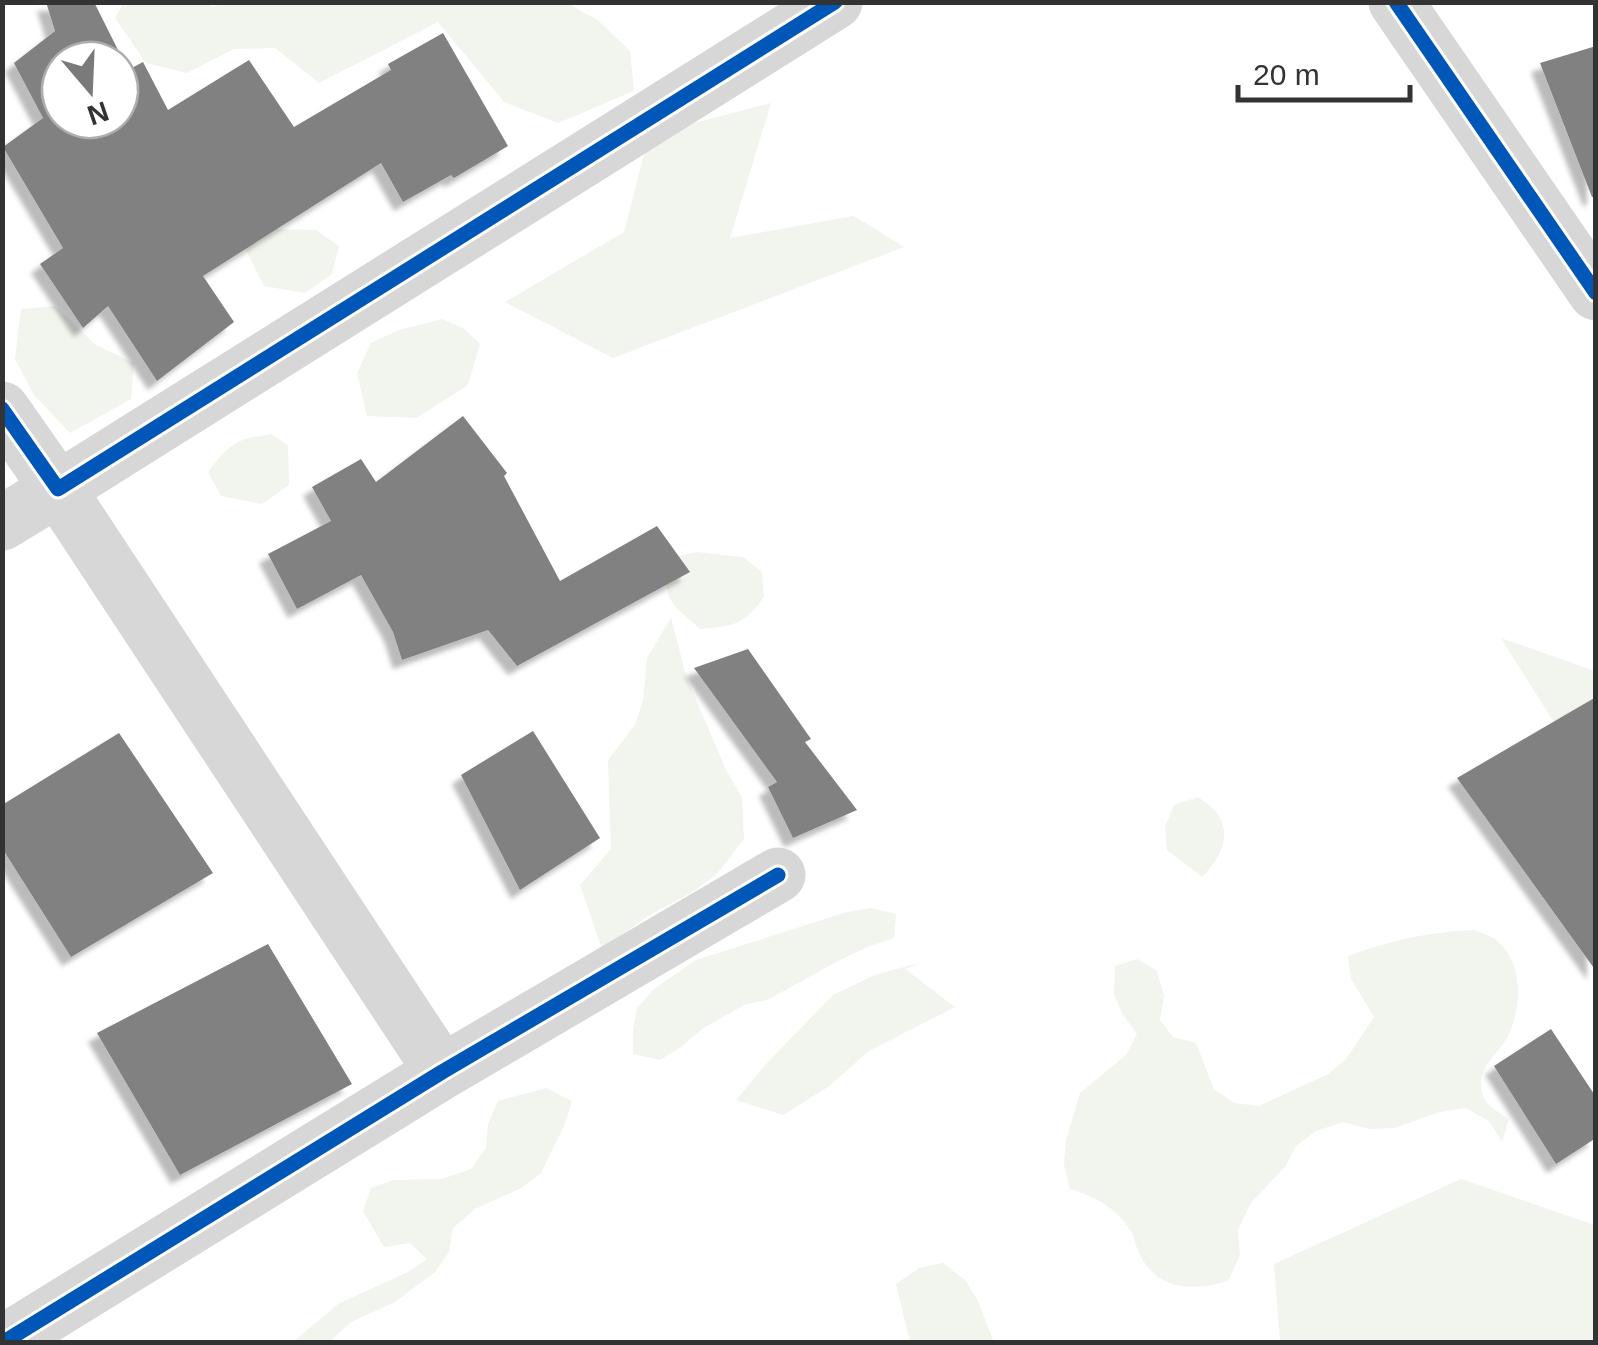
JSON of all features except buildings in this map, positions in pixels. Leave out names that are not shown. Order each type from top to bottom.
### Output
[{"type":"street","points":[[2,522],[835,2]]},
{"type":"street","points":[[1396,2],[1596,293]]},
{"type":"street","points":[[2,409],[442,1072]]},
{"type":"street","points":[[4,1342],[442,1072],[778,876]]},
{"type":"shaded area","points":[[124,2],[208,3],[213,7],[226,2],[567,3],[599,21],[630,51],[634,91],[558,123],[504,102],[438,22],[319,83],[275,48],[234,49],[187,73],[146,63],[140,54],[140,40],[130,40],[115,18]]},
{"type":"shaded area","points":[[771,103],[730,238],[854,216],[904,247],[613,358],[505,302],[624,232],[649,135]]},
{"type":"shaded area","points":[[254,224],[316,230],[339,246],[332,274],[305,293],[264,286],[245,248]]},
{"type":"shaded area","points":[[55,306],[96,345],[134,363],[131,399],[70,433],[34,395],[15,359],[21,309]]},
{"type":"shaded area","points":[[442,319],[463,328],[480,344],[468,385],[416,418],[367,416],[357,373],[371,343],[399,330]]},
{"type":"shaded area","points":[[271,434],[288,445],[289,485],[262,504],[221,496],[208,472],[216,462],[235,444]]},
{"type":"shaded area","points":[[697,552],[743,557],[762,572],[764,597],[744,619],[700,629],[670,599],[667,582],[673,557]]},
{"type":"shaded area","points":[[671,618],[687,679],[727,772],[742,797],[744,839],[716,875],[602,949],[580,885],[611,849],[608,760],[635,725],[643,701],[647,658]]},
{"type":"shaded area","points":[[1501,638],[1595,671],[1595,788]]},
{"type":"shaded area","points":[[1198,797],[1214,810],[1224,830],[1219,855],[1202,877],[1167,850],[1165,827],[1174,805]]},
{"type":"shaded area","points":[[871,908],[896,914],[894,938],[838,961],[769,999],[744,1005],[660,1060],[633,1054],[637,1008],[654,989],[696,960],[847,912]]},
{"type":"shaded area","points":[[1474,930],[1505,949],[1518,986],[1513,1025],[1484,1070],[1481,1084],[1486,1101],[1509,1119],[1502,1142],[1489,1121],[1466,1108],[1440,1112],[1394,1128],[1369,1129],[1343,1122],[1316,1131],[1296,1146],[1285,1167],[1250,1204],[1238,1230],[1240,1256],[1228,1281],[1202,1286],[1178,1285],[1157,1276],[1140,1255],[1132,1233],[1113,1210],[1070,1189],[1064,1165],[1066,1140],[1080,1093],[1126,1055],[1137,1034],[1114,994],[1115,966],[1137,959],[1157,971],[1164,996],[1160,1020],[1173,1037],[1196,1043],[1214,1089],[1234,1103],[1259,1106],[1328,1074],[1346,1059],[1374,1017],[1351,979],[1348,956],[1410,938]]},
{"type":"shaded area","points":[[922,962],[905,969],[955,1007],[869,1051],[828,1087],[783,1115],[736,1100],[833,995],[875,975]]},
{"type":"shaded area","points":[[546,1088],[572,1101],[541,1173],[521,1188],[475,1209],[453,1228],[449,1252],[435,1272],[395,1302],[351,1322],[329,1342],[293,1342],[338,1304],[408,1272],[427,1259],[410,1243],[384,1247],[363,1211],[371,1188],[394,1180],[442,1179],[471,1169],[486,1148],[488,1124],[498,1101]]},
{"type":"shaded area","points":[[1461,1179],[1595,1225],[1595,1342],[1280,1342],[1274,1264]]},
{"type":"shaded area","points":[[943,1263],[965,1280],[994,1342],[910,1342],[896,1284],[919,1268]]},
{"type":"cycle path","points":[[2,409],[58,489],[835,2]]},
{"type":"cycle path","points":[[1396,2],[1596,293]]},
{"type":"cycle path","points":[[4,1342],[442,1072],[778,875]]}]
